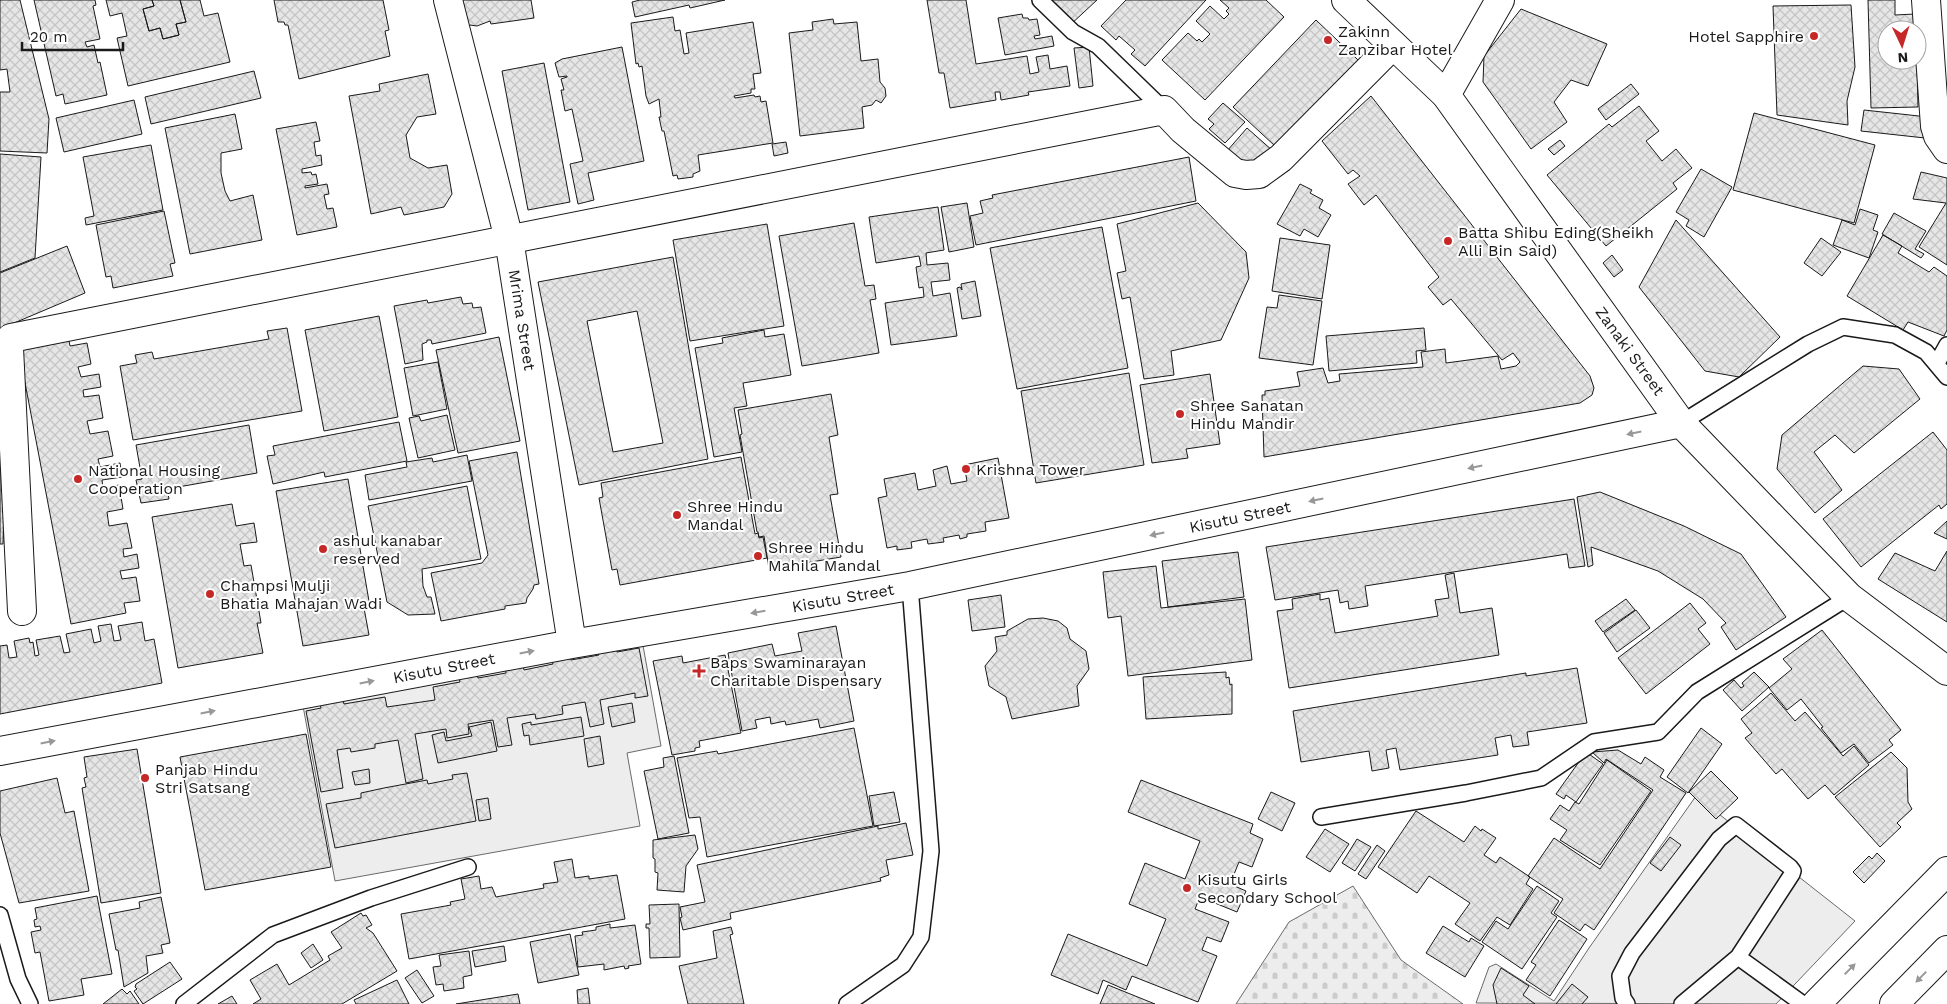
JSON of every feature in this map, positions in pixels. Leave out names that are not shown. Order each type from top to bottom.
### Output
[{"type":"main road","name":"Mrima Street","points":[[448,0],[509,239],[572,644]]},
{"type":"main road","name":"Zanaki Street","points":[[1346,0],[1446,95],[1682,423],[1849,597],[1947,671]]},
{"type":"main road","points":[[1446,95],[1500,0]]},
{"type":"main road","points":[[1926,0],[1935,126],[1938,136],[1947,149]]},
{"type":"main road","points":[[22,611],[9,348],[11,338],[1164,110],[1183,130],[1235,173],[1246,175],[1260,174],[1281,158],[1393,45]]},
{"type":"main road","name":"Kisutu Street","points":[[0,751],[572,644],[910,586],[1682,423]]},
{"type":"main road","points":[[1816,1004],[1947,871]]},
{"type":"main road","points":[[1894,1004],[1947,950]]},
{"type":"lane","points":[[1040,0],[1073,32],[1098,46],[1164,110]]},
{"type":"lane","points":[[1682,423],[1808,344],[1843,327],[1895,335],[1926,352],[1947,377]]},
{"type":"lane","points":[[1937,363],[1947,345]]},
{"type":"lane","points":[[847,1004],[904,965],[920,937],[931,851],[910,586]]},
{"type":"lane","points":[[1321,817],[1466,793],[1541,778],[1594,742],[1658,732],[1698,692],[1849,597]]},
{"type":"lane","points":[[1627,1004],[1623,998],[1620,976],[1632,954],[1720,839],[1736,825],[1769,849],[1793,871],[1738,957],[1682,1004]]},
{"type":"lane","points":[[184,1004],[272,935],[372,898],[468,867]]},
{"type":"lane","points":[[0,916],[18,979],[30,1004]]},
{"type":"lane","points":[[1738,957],[1803,1004]]},
{"type":"green space","points":[[1353,886],[1401,960],[1463,1004],[1236,1004],[1289,922]]},
{"type":"shaded area","points":[[639,623],[661,746],[627,753],[640,826],[335,881],[299,684]]},
{"type":"shaded area","points":[[1696,796],[1855,921],[1776,1004],[1476,1003],[1489,967],[1496,964],[1554,1001]]},
{"type":"building","points":[[0,0],[20,0],[49,119],[47,153],[0,151],[0,92],[10,92],[7,69],[0,70]]},
{"type":"building","points":[[34,0],[95,0],[96,5],[93,6],[100,39],[85,42],[87,47],[94,45],[98,63],[100,62],[107,95],[65,104],[63,94],[56,96]]},
{"type":"building","points":[[106,0],[152,0],[154,6],[143,9],[149,31],[160,28],[163,39],[179,35],[176,24],[186,22],[180,0],[200,0],[204,16],[218,13],[230,62],[128,86],[117,38],[127,36],[122,13],[110,16]]},
{"type":"building","points":[[152,0],[180,0],[186,22],[176,24],[179,35],[163,39],[160,28],[149,31],[143,9],[154,6]]},
{"type":"building","points":[[274,0],[383,0],[389,30],[385,31],[390,56],[299,79],[288,25],[285,25],[284,22],[278,22]]},
{"type":"building","points":[[462,0],[531,0],[534,18],[491,24],[490,21],[477,26],[470,25],[467,29]]},
{"type":"building","points":[[640,0],[725,0],[690,8],[689,5],[635,17],[632,2]]},
{"type":"building","points":[[927,0],[966,0],[976,64],[1027,56],[1030,74],[1039,72],[1036,57],[1048,55],[1050,69],[1067,66],[1070,86],[1028,92],[1029,95],[1001,100],[1000,92],[995,92],[996,100],[950,108],[944,73],[939,73]]},
{"type":"building","points":[[1044,0],[1097,0],[1069,26]]},
{"type":"building","points":[[1126,0],[1206,0],[1145,66],[1131,54],[1135,50],[1119,36],[1116,40],[1101,26]]},
{"type":"building","points":[[1220,0],[1266,0],[1284,17],[1205,100],[1162,60],[1188,33],[1197,41],[1199,39],[1202,42],[1210,34],[1196,21],[1210,6],[1224,19],[1229,14],[1226,11],[1229,8]]},
{"type":"building","points":[[1868,0],[1895,0],[1895,15],[1915,14],[1915,20],[1877,20],[1877,70],[1917,70],[1918,107],[1871,108]]},
{"type":"building","name":"Hotel Sapphire","points":[[1851,5],[1855,67],[1847,101],[1848,125],[1777,115],[1773,6]]},
{"type":"building","points":[[1521,9],[1607,44],[1588,86],[1571,80],[1554,102],[1567,122],[1531,149],[1483,82],[1484,56]]},
{"type":"building","points":[[1022,14],[1023,18],[1028,18],[1029,20],[1037,19],[1040,35],[1034,36],[1035,39],[1052,36],[1054,46],[1005,55],[998,18]]},
{"type":"building","points":[[673,17],[675,31],[680,30],[684,54],[689,53],[686,33],[753,22],[761,73],[753,74],[755,89],[751,89],[751,93],[734,96],[735,98],[754,95],[755,97],[760,96],[761,102],[766,101],[773,143],[698,155],[700,171],[693,174],[693,177],[678,179],[677,175],[673,176],[664,131],[662,131],[659,117],[661,117],[659,99],[649,104],[646,96],[642,66],[639,67],[638,63],[636,64],[631,23]]},
{"type":"building","points":[[833,19],[834,24],[857,22],[861,61],[878,59],[880,82],[885,88],[886,96],[881,103],[876,100],[872,105],[862,107],[864,128],[800,136],[789,33],[813,30],[812,22]]},
{"type":"building","points":[[1316,20],[1358,60],[1275,146],[1233,107]]},
{"type":"building","points":[[622,47],[644,161],[588,173],[594,200],[578,204],[570,164],[583,161],[572,109],[565,111],[561,90],[564,90],[561,79],[567,76],[559,77],[555,63],[562,59]]},
{"type":"building","points":[[1089,47],[1093,86],[1079,88],[1074,48]]},
{"type":"building","points":[[544,63],[570,202],[528,210],[502,71]]},
{"type":"building","points":[[254,71],[261,98],[151,124],[145,97]]},
{"type":"building","points":[[428,74],[436,114],[417,117],[406,135],[410,158],[428,168],[447,165],[452,194],[444,207],[404,215],[401,207],[371,214],[349,96],[380,91],[379,84]]},
{"type":"building","points":[[1631,84],[1639,94],[1606,120],[1598,109]]},
{"type":"building","name":"Batta Shibu Eding(Sheikh Alli Bin Said)","points":[[1371,96],[1590,376],[1594,388],[1592,395],[1580,403],[1264,457],[1262,395],[1265,395],[1265,391],[1300,386],[1297,372],[1323,368],[1328,383],[1340,381],[1339,374],[1423,367],[1421,352],[1445,349],[1446,363],[1498,356],[1501,369],[1516,366],[1520,362],[1513,353],[1502,360],[1451,299],[1443,305],[1428,287],[1439,277],[1376,195],[1364,205],[1348,184],[1360,176],[1353,170],[1348,174],[1322,141]]},
{"type":"building","points":[[134,100],[142,134],[64,152],[56,118]]},
{"type":"building","points":[[1223,103],[1245,122],[1225,143],[1209,129],[1214,124],[1208,119]]},
{"type":"building","points":[[1639,106],[1659,131],[1646,141],[1662,161],[1676,149],[1692,168],[1673,183],[1677,189],[1606,246],[1547,175],[1609,124],[1612,127]]},
{"type":"building","points":[[1864,110],[1928,117],[1925,138],[1861,131]]},
{"type":"building","points":[[1754,113],[1875,145],[1854,223],[1733,190]]},
{"type":"building","points":[[235,114],[242,149],[221,153],[221,173],[225,191],[230,201],[253,195],[262,240],[190,254],[165,128]]},
{"type":"building","points":[[316,122],[320,141],[314,142],[316,156],[321,155],[322,165],[302,169],[302,173],[311,172],[312,175],[316,174],[318,184],[305,186],[305,188],[327,184],[329,194],[324,195],[327,209],[333,208],[337,227],[297,235],[276,129]]},
{"type":"building","points":[[1247,128],[1273,151],[1249,170],[1227,151]]},
{"type":"building","points":[[1560,140],[1565,146],[1554,155],[1548,149]]},
{"type":"building","points":[[786,142],[788,153],[774,156],[772,144]]},
{"type":"building","points":[[151,145],[163,210],[86,225],[85,218],[94,216],[83,157]]},
{"type":"building","points":[[0,154],[41,157],[35,258],[0,272]]},
{"type":"building","points":[[1189,157],[1196,201],[976,245],[970,216],[983,213],[980,201],[993,198],[992,195]]},
{"type":"building","points":[[1701,169],[1732,187],[1704,237],[1686,226],[1689,220],[1676,212]]},
{"type":"building","points":[[1921,172],[1947,178],[1947,265],[1919,247],[1946,203],[1913,199]]},
{"type":"building","points":[[1300,184],[1312,190],[1310,193],[1323,200],[1319,208],[1331,215],[1318,237],[1304,229],[1300,236],[1277,224]]},
{"type":"building","points":[[967,203],[974,247],[949,252],[941,207]]},
{"type":"building","points":[[1198,203],[1246,252],[1249,278],[1221,340],[1171,351],[1174,375],[1144,379],[1130,297],[1122,299],[1117,273],[1126,271],[1117,224]]},
{"type":"building","points":[[938,207],[944,250],[926,253],[927,265],[948,263],[950,280],[931,282],[933,296],[950,293],[957,336],[891,345],[885,303],[924,297],[923,287],[919,288],[916,267],[921,266],[919,256],[876,263],[869,217]]},
{"type":"building","points":[[1860,209],[1878,215],[1873,230],[1878,232],[1869,258],[1833,245],[1842,220],[1855,225]]},
{"type":"building","points":[[164,211],[175,263],[170,264],[173,276],[113,288],[111,276],[106,277],[96,225]]},
{"type":"building","points":[[1894,213],[1926,231],[1915,249],[1924,254],[1921,258],[1882,234]]},
{"type":"building","points":[[1676,220],[1780,337],[1739,377],[1705,371],[1639,287]]},
{"type":"building","points":[[854,223],[865,286],[874,285],[876,299],[870,300],[879,353],[802,366],[779,236]]},
{"type":"building","points":[[767,224],[784,326],[690,341],[673,240]]},
{"type":"building","points":[[1102,227],[1128,368],[1017,389],[990,248]]},
{"type":"building","points":[[1883,235],[1902,246],[1898,253],[1929,272],[1934,267],[1947,276],[1947,330],[1944,336],[1908,322],[1903,330],[1847,296]]},
{"type":"building","points":[[1280,238],[1330,245],[1322,299],[1272,291]]},
{"type":"building","points":[[1821,238],[1841,252],[1822,276],[1804,263]]},
{"type":"building","points":[[67,246],[85,293],[0,329],[0,273]]},
{"type":"building","points":[[1612,255],[1623,270],[1614,277],[1603,263]]},
{"type":"building","points":[[673,257],[708,459],[579,485],[538,282]],"holes":[[[637,311],[663,443],[613,452],[587,321]]]},
{"type":"building","points":[[975,281],[981,316],[962,319],[957,288],[960,287],[962,290],[961,284]]},
{"type":"building","points":[[1279,295],[1322,301],[1313,365],[1259,358],[1267,307],[1277,308]]},
{"type":"building","points":[[461,297],[463,304],[472,303],[473,308],[481,307],[486,333],[432,344],[431,340],[427,340],[427,342],[422,344],[423,360],[405,364],[394,306],[427,300],[428,303]]},
{"type":"building","points":[[379,316],[398,417],[324,431],[305,330]]},
{"type":"building","points":[[287,328],[302,411],[133,440],[120,366],[137,363],[135,355],[152,352],[154,359],[269,339],[267,331]]},
{"type":"building","points":[[1424,328],[1426,350],[1416,351],[1417,363],[1329,371],[1326,336]]},
{"type":"building","points":[[764,330],[765,337],[784,334],[791,375],[743,383],[747,406],[734,408],[742,452],[714,457],[695,348],[723,343],[722,338]]},
{"type":"building","name":"National Housing Cooperation","points":[[68,336],[70,346],[87,343],[91,364],[78,367],[81,377],[99,374],[101,387],[83,390],[84,397],[99,395],[103,418],[87,421],[90,434],[108,431],[113,456],[98,459],[100,467],[120,463],[122,477],[102,480],[103,488],[119,485],[123,509],[107,512],[109,526],[127,523],[132,548],[123,549],[124,557],[137,554],[139,568],[120,571],[122,579],[136,577],[140,601],[124,603],[126,613],[71,624],[18,346]]},
{"type":"building","points":[[499,337],[520,441],[458,453],[436,350]]},
{"type":"building","points":[[0,359],[8,359],[3,544],[0,544]]},
{"type":"building","points":[[438,362],[447,409],[413,416],[404,368]]},
{"type":"building","points":[[1863,366],[1899,369],[1920,399],[1854,453],[1835,435],[1814,452],[1842,490],[1815,513],[1777,469],[1782,435]]},
{"type":"building","points":[[1129,373],[1144,465],[1036,483],[1021,391]]},
{"type":"building","name":"Shree Sanatan Hindu Mandir","points":[[1210,374],[1220,444],[1186,449],[1188,458],[1152,463],[1140,385]]},
{"type":"building","points":[[831,394],[838,435],[829,437],[838,494],[830,495],[841,557],[769,569],[764,536],[759,537],[757,532],[740,435],[742,434],[738,410]]},
{"type":"building","points":[[447,415],[455,450],[418,458],[409,418],[419,416],[421,421]]},
{"type":"building","points":[[399,422],[407,461],[325,477],[324,472],[273,484],[267,456],[275,455],[273,446]]},
{"type":"building","points":[[249,425],[257,473],[167,489],[169,499],[141,503],[136,480],[142,479],[136,445]]},
{"type":"building","points":[[1933,432],[1947,450],[1947,504],[1941,509],[1939,505],[1861,567],[1823,519]]},
{"type":"building","points":[[517,452],[539,584],[534,585],[526,603],[505,606],[505,609],[441,621],[431,573],[482,563],[488,555],[469,461]]},
{"type":"building","points":[[467,455],[472,481],[369,500],[365,475],[407,467],[406,462],[432,458],[433,462]]},
{"type":"building","name":"Shree Hindu Mandal","points":[[741,457],[755,534],[758,533],[759,538],[763,537],[767,558],[620,585],[617,569],[612,570],[599,498],[603,497],[601,483]]},
{"type":"building","name":"Krishna Tower","points":[[998,458],[1009,518],[985,522],[986,531],[967,534],[967,537],[960,539],[959,535],[943,538],[944,542],[928,544],[927,539],[911,542],[912,548],[897,550],[897,546],[887,548],[878,498],[887,496],[884,479],[915,473],[918,490],[936,486],[933,470],[947,466],[951,484],[967,481],[964,465]]},
{"type":"building","name":"ashul kanabar reserved","points":[[348,479],[370,607],[364,608],[369,635],[303,646],[276,491]]},
{"type":"building","points":[[467,486],[481,559],[422,569],[423,586],[427,597],[431,597],[435,614],[408,615],[387,602],[368,506]]},
{"type":"building","points":[[1600,492],[1684,526],[1741,554],[1786,617],[1736,650],[1721,627],[1726,623],[1703,599],[1658,571],[1591,547],[1593,565],[1588,567],[1577,497]]},
{"type":"building","points":[[1574,499],[1585,566],[1569,568],[1567,554],[1365,586],[1368,606],[1349,609],[1348,601],[1340,603],[1338,590],[1275,600],[1266,547]]},
{"type":"building","name":"Champsi Mulji Bhatia Mahajan Wadi","points":[[232,504],[236,526],[254,523],[257,542],[240,544],[244,566],[251,565],[261,623],[257,623],[263,653],[178,668],[152,517]]},
{"type":"building","points":[[1947,521],[1947,539],[1934,533]]},
{"type":"building","points":[[1947,551],[1947,622],[1878,579],[1895,553],[1935,571]]},
{"type":"building","points":[[1238,552],[1244,597],[1168,607],[1162,561]]},
{"type":"building","points":[[1156,566],[1161,608],[1245,599],[1252,660],[1128,676],[1121,616],[1108,618],[1103,572]]},
{"type":"building","points":[[1454,573],[1460,613],[1492,608],[1499,655],[1289,688],[1277,611],[1293,609],[1292,599],[1320,594],[1320,600],[1329,598],[1335,633],[1438,616],[1435,600],[1449,598],[1445,575]]},
{"type":"building","points":[[1001,595],[1005,627],[972,631],[968,600]]},
{"type":"building","points":[[1626,599],[1635,610],[1603,632],[1595,621]]},
{"type":"building","points":[[1690,603],[1706,623],[1698,629],[1710,644],[1646,694],[1618,658]]},
{"type":"building","points":[[1636,610],[1650,628],[1617,652],[1604,633]]},
{"type":"building","points":[[1043,618],[1058,621],[1067,628],[1070,639],[1086,651],[1089,669],[1077,686],[1079,706],[1012,719],[1006,697],[989,686],[985,666],[997,651],[995,637],[1007,635],[1007,631],[1028,619]]},
{"type":"building","points":[[142,622],[145,641],[154,639],[162,683],[0,714],[0,646],[7,645],[9,658],[17,657],[14,641],[29,638],[30,643],[33,642],[35,656],[39,655],[36,640],[60,636],[64,653],[70,652],[66,634],[91,629],[94,643],[101,641],[98,626],[111,624],[114,641],[121,640],[118,626]]},
{"type":"building","points":[[836,626],[854,721],[820,728],[818,719],[786,725],[785,721],[771,724],[770,717],[755,720],[757,728],[742,731],[728,653],[772,644],[775,656],[802,651],[798,633]]},
{"type":"building","points":[[1822,630],[1901,730],[1889,740],[1893,745],[1869,763],[1854,744],[1841,753],[1801,699],[1787,710],[1769,688],[1792,669],[1783,659]]},
{"type":"building","points":[[616,648],[617,652],[639,648],[648,696],[635,698],[635,693],[600,700],[604,724],[590,727],[585,702],[562,706],[563,714],[536,719],[535,714],[507,718],[512,745],[498,747],[493,720],[468,724],[469,734],[447,738],[446,729],[415,734],[423,779],[406,783],[398,740],[375,744],[375,748],[351,752],[350,748],[337,750],[343,788],[321,792],[306,711],[321,708],[320,704],[343,700],[344,704],[385,697],[387,707],[435,700],[433,687],[460,682],[459,678],[477,675],[478,678],[506,673],[506,669],[523,665],[524,670],[553,664],[552,660],[570,657],[571,660],[599,655],[598,651]]},
{"type":"building","points":[[725,655],[741,733],[699,741],[700,747],[695,748],[695,751],[672,755],[653,661],[682,656],[683,663]]},
{"type":"building","points":[[1577,668],[1587,723],[1527,732],[1529,745],[1513,747],[1511,735],[1495,738],[1498,755],[1400,770],[1396,748],[1386,750],[1389,768],[1372,771],[1369,751],[1301,762],[1293,711],[1526,673],[1526,676]]},
{"type":"building","points":[[1226,672],[1226,678],[1229,677],[1230,685],[1232,684],[1232,714],[1146,719],[1143,677]]},
{"type":"building","points":[[1754,672],[1769,687],[1742,711],[1723,690],[1734,680],[1741,688],[1744,686],[1742,683]]},
{"type":"building","points":[[1771,693],[1795,721],[1805,712],[1843,756],[1854,746],[1869,765],[1834,795],[1825,785],[1808,799],[1782,769],[1776,774],[1745,738],[1752,733],[1741,719]]},
{"type":"building","points":[[632,703],[635,722],[612,727],[608,707]]},
{"type":"building","points":[[581,717],[584,736],[530,745],[529,735],[524,736],[522,724],[531,722],[531,725]]},
{"type":"building","points":[[491,722],[497,751],[438,763],[432,735],[444,732],[446,741],[472,736],[469,727]]},
{"type":"building","points":[[854,728],[873,826],[707,857],[700,817],[689,818],[677,758],[717,751],[718,754]]},
{"type":"building","points":[[1701,728],[1722,744],[1688,793],[1667,777]]},
{"type":"building","points":[[306,734],[331,867],[205,890],[180,757]]},
{"type":"building","points":[[600,736],[604,764],[588,767],[584,739]]},
{"type":"building","points":[[137,749],[161,893],[101,903],[82,788],[86,787],[84,778],[87,777],[84,757]]},
{"type":"building","points":[[1618,750],[1641,764],[1645,757],[1664,770],[1660,777],[1686,793],[1594,930],[1585,924],[1580,931],[1554,913],[1563,899],[1528,876],[1554,838],[1600,869],[1653,790],[1606,759],[1604,763],[1592,752]]},
{"type":"building","points":[[1586,752],[1603,764],[1576,802],[1566,795],[1564,799],[1556,794]]},
{"type":"building","points":[[1891,752],[1907,768],[1908,802],[1912,809],[1897,823],[1901,827],[1880,847],[1835,797]]},
{"type":"building","points":[[674,756],[689,833],[658,839],[644,771],[664,767],[663,758]]},
{"type":"building","points":[[1607,760],[1651,791],[1600,865],[1560,840],[1567,830],[1550,819],[1560,805],[1569,811],[1575,802],[1579,804]]},
{"type":"building","points":[[369,769],[370,783],[355,785],[352,772]]},
{"type":"building","points":[[1711,771],[1738,798],[1716,819],[1689,792]]},
{"type":"building","points":[[467,773],[476,821],[335,848],[326,804],[361,798],[361,793],[427,780],[428,784],[453,779],[452,775]]},
{"type":"building","points":[[57,778],[65,813],[74,811],[89,891],[19,903],[0,833],[0,791]]},
{"type":"building","name":"Kisutu Girls Secondary School","points":[[1141,780],[1253,824],[1250,833],[1263,839],[1252,867],[1239,862],[1230,884],[1246,891],[1237,912],[1200,897],[1195,909],[1229,922],[1221,942],[1207,937],[1202,950],[1217,956],[1198,1002],[1132,976],[1126,990],[1103,980],[1098,994],[1051,975],[1068,934],[1147,966],[1166,919],[1129,904],[1145,863],[1185,879],[1200,841],[1128,812]]},
{"type":"building","points":[[894,792],[900,822],[874,826],[869,796]]},
{"type":"building","points":[[1271,792],[1295,803],[1282,831],[1258,819]]},
{"type":"building","points":[[488,798],[491,819],[479,821],[476,800]]},
{"type":"building","points":[[1416,811],[1464,842],[1475,826],[1481,831],[1482,829],[1496,838],[1484,855],[1496,863],[1500,857],[1530,877],[1526,884],[1533,889],[1510,925],[1497,917],[1480,941],[1455,924],[1470,903],[1429,876],[1417,893],[1378,867]]},
{"type":"building","points":[[906,823],[913,855],[886,860],[889,875],[880,878],[881,881],[730,913],[731,919],[683,930],[680,907],[705,902],[697,865],[878,826],[878,829]]},
{"type":"building","points":[[1325,829],[1349,844],[1330,872],[1306,857]]},
{"type":"building","points":[[695,835],[698,849],[686,866],[684,892],[657,890],[658,873],[655,872],[653,840]]},
{"type":"building","points":[[1670,837],[1681,845],[1661,871],[1650,863]]},
{"type":"building","points":[[1357,839],[1371,847],[1355,871],[1342,863]]},
{"type":"building","points":[[1377,845],[1385,851],[1366,879],[1358,874]]},
{"type":"building","points":[[1877,853],[1885,861],[1864,883],[1853,872],[1869,856],[1872,859]]},
{"type":"building","points":[[572,859],[575,878],[589,876],[589,879],[617,875],[625,919],[409,959],[401,914],[451,905],[450,902],[465,899],[461,879],[479,876],[481,889],[492,887],[496,897],[544,888],[543,884],[558,882],[554,862]]},
{"type":"building","points":[[1537,886],[1559,901],[1551,913],[1557,917],[1522,969],[1482,942],[1496,921],[1508,929]]},
{"type":"building","points":[[97,896],[112,974],[81,979],[84,995],[49,1001],[40,952],[35,953],[31,932],[41,930],[40,926],[35,927],[34,920],[37,919],[35,908]]},
{"type":"building","points":[[161,897],[170,943],[161,945],[163,953],[146,956],[148,973],[124,987],[118,950],[116,950],[109,914],[140,908],[139,902]]},
{"type":"building","points":[[679,904],[680,957],[650,958],[649,928],[646,928],[646,924],[650,924],[649,905]]},
{"type":"building","points":[[361,913],[363,916],[366,915],[372,925],[366,928],[373,933],[397,971],[342,1004],[253,1004],[261,999],[250,980],[277,964],[289,985],[330,960],[328,956],[342,948],[331,932]]},
{"type":"building","points":[[1559,920],[1587,939],[1550,996],[1526,980],[1536,965],[1531,962]]},
{"type":"building","points":[[610,924],[610,928],[635,925],[641,964],[628,966],[629,968],[625,969],[624,966],[604,970],[604,964],[578,967],[575,936],[583,935],[582,932],[596,930],[596,927]]},
{"type":"building","points":[[1443,926],[1469,942],[1471,938],[1484,946],[1465,977],[1426,953]]},
{"type":"building","points":[[731,927],[733,934],[730,935],[744,1004],[688,1004],[679,966],[717,958],[713,931]]},
{"type":"building","points":[[570,934],[579,975],[538,983],[530,942]]},
{"type":"building","points":[[313,944],[323,960],[311,968],[301,953]]},
{"type":"building","points":[[504,946],[506,961],[475,967],[472,951]]},
{"type":"building","points":[[469,951],[472,975],[463,977],[464,988],[444,991],[443,984],[436,985],[433,967],[441,966],[439,955]]},
{"type":"building","points":[[170,962],[182,979],[143,1004],[134,991],[137,989],[135,987],[136,984]]},
{"type":"building","points":[[1501,968],[1529,986],[1523,995],[1535,1004],[1497,1004],[1493,985]]},
{"type":"building","points":[[417,970],[434,996],[422,1003],[405,978]]},
{"type":"building","points":[[397,980],[409,1004],[356,1004],[354,1000]]},
{"type":"building","points":[[1572,984],[1588,997],[1582,1004],[1556,1004]]},
{"type":"building","points":[[1108,985],[1155,1004],[1100,1004]]},
{"type":"building","points":[[588,988],[590,1004],[578,1004],[577,990]]},
{"type":"building","points":[[122,989],[127,994],[130,991],[139,1004],[103,1004]]},
{"type":"building","points":[[518,994],[520,1004],[456,1004]]},
{"type":"building","points":[[232,996],[237,1004],[218,1004]]},
{"type":"place","name":"Hotel Sapphire","points":[[1814,36]]},
{"type":"place","name":"Zakinn Zanzibar Hotel","points":[[1328,40]]},
{"type":"place","name":"Batta Shibu Eding(Sheikh Alli Bin Said)","points":[[1448,241]]},
{"type":"place","name":"Shree Sanatan Hindu Mandir","points":[[1180,414]]},
{"type":"place","name":"Krishna Tower","points":[[966,469]]},
{"type":"place","name":"National Housing Cooperation","points":[[78,479]]},
{"type":"place","name":"Shree Hindu Mandal","points":[[677,515]]},
{"type":"place","name":"ashul kanabar reserved","points":[[323,549]]},
{"type":"place","name":"Shree Hindu Mahila Mandal","points":[[758,556]]},
{"type":"place","name":"Champsi Mulji Bhatia Mahajan Wadi","points":[[210,594]]},
{"type":"place","name":"Baps Swaminarayan Charitable Dispensary","points":[[699,671]]},
{"type":"place","name":"Panjab Hindu Stri Satsang","points":[[145,778]]},
{"type":"place","name":"Kisutu Girls Secondary School","points":[[1187,888]]}]
